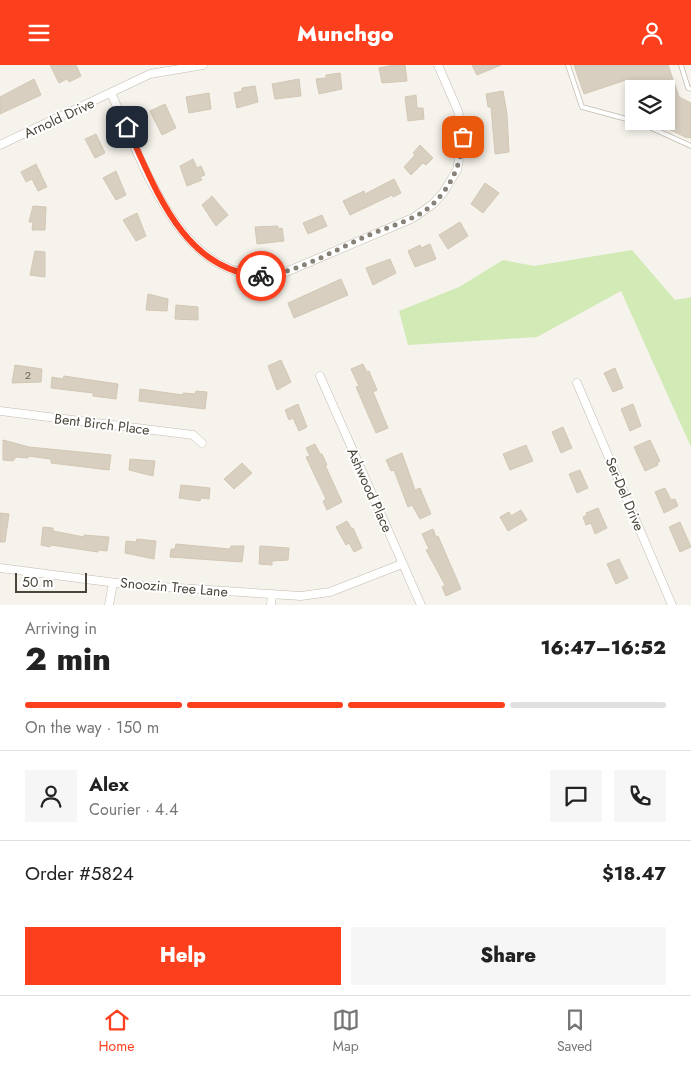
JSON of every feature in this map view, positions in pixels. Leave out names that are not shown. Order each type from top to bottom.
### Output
[{"type":"street","name":"Arnold Drive","points":[[0,145],[150,74],[203,65]]},
{"type":"street","points":[[111,93],[166,209],[191,241],[209,258],[222,266],[247,274],[274,275],[286,272],[413,218],[433,204],[443,193],[456,170],[463,137],[458,111],[438,65]]},
{"type":"street","name":"Ashwood Place","points":[[320,376],[421,605]]},
{"type":"street","name":"Ser-Del Drive","points":[[577,383],[672,605]]},
{"type":"street","name":"Bent Birch Place","points":[[0,411],[193,435],[202,443]]},
{"type":"street","name":"Snoozin Tree Lane","points":[[0,568],[113,583],[301,596],[330,592],[402,564]]},
{"type":"street","points":[[109,605],[113,583]]},
{"type":"street","points":[[271,605],[272,595]]},
{"type":"lane","points":[[568,65],[582,107],[625,118]]},
{"type":"lane","points":[[680,65],[688,88],[691,89]]},
{"type":"lane","points":[[655,130],[691,146]]},
{"type":"green space","points":[[632,250],[675,300],[691,297],[691,447],[621,291],[537,337],[408,345],[399,311],[459,287],[503,260],[534,266]]},
{"type":"building","points":[[50,65],[76,65],[81,76],[69,82],[67,79],[59,83]]},
{"type":"building","points":[[405,65],[407,81],[382,83],[379,68]]},
{"type":"building","points":[[472,65],[501,65],[477,75]]},
{"type":"building","points":[[574,65],[668,65],[673,80],[625,80],[584,94]]},
{"type":"building","points":[[340,73],[342,89],[319,94],[316,79]]},
{"type":"building","points":[[34,79],[41,95],[0,114],[0,97]]},
{"type":"building","points":[[299,79],[301,96],[275,99],[272,84]]},
{"type":"building","points":[[675,85],[679,97],[691,103],[691,138],[671,130],[675,130]]},
{"type":"building","points":[[255,86],[258,102],[237,108],[234,93],[242,91],[242,88]]},
{"type":"building","points":[[503,91],[507,114],[509,152],[495,154],[491,107],[488,107],[486,94]]},
{"type":"building","points":[[209,93],[211,109],[189,113],[186,97]]},
{"type":"building","points":[[416,95],[417,108],[423,108],[424,119],[408,121],[405,97]]},
{"type":"building","points":[[165,104],[176,128],[162,135],[150,111]]},
{"type":"building","points":[[96,134],[105,153],[95,158],[85,139]]},
{"type":"building","points":[[420,145],[433,158],[426,165],[423,163],[411,175],[404,167],[415,155],[413,153]]},
{"type":"building","points":[[193,159],[197,168],[201,166],[205,175],[200,177],[202,180],[187,186],[180,166]]},
{"type":"building","points":[[36,164],[47,187],[38,191],[32,179],[26,182],[21,172]]},
{"type":"building","points":[[116,171],[126,195],[116,200],[103,178]]},
{"type":"building","points":[[394,179],[401,193],[393,197],[392,195],[350,215],[343,201],[364,191],[365,194]]},
{"type":"building","points":[[485,183],[499,193],[483,213],[471,204]]},
{"type":"building","points":[[212,196],[228,215],[216,226],[202,205]]},
{"type":"building","points":[[33,206],[46,207],[45,230],[32,230],[33,222],[29,222]]},
{"type":"building","points":[[137,213],[146,236],[136,241],[123,220]]},
{"type":"building","points":[[322,215],[327,226],[308,234],[303,223]]},
{"type":"building","points":[[460,222],[468,236],[448,249],[439,235]]},
{"type":"building","points":[[278,226],[278,229],[282,228],[284,241],[257,244],[255,227]]},
{"type":"building","points":[[430,244],[436,259],[415,267],[408,251],[420,245],[421,248]]},
{"type":"building","points":[[35,251],[45,252],[45,277],[30,275]]},
{"type":"building","points":[[390,259],[396,273],[373,285],[366,268]]},
{"type":"building","points":[[341,279],[348,295],[294,318],[288,303]]},
{"type":"building","points":[[148,294],[168,299],[167,311],[146,310]]},
{"type":"building","points":[[176,305],[198,307],[198,320],[175,319]]},
{"type":"building","points":[[281,360],[291,382],[277,390],[268,366]]},
{"type":"building","points":[[363,364],[367,372],[369,371],[377,390],[373,392],[388,428],[376,433],[356,387],[359,386],[351,369]]},
{"type":"building","points":[[15,365],[42,369],[41,382],[12,383]]},
{"type":"building","points":[[615,368],[623,388],[613,392],[604,373]]},
{"type":"building","points":[[64,376],[118,384],[116,399],[93,396],[93,393],[51,388],[52,377],[63,379]]},
{"type":"building","points":[[140,389],[183,395],[183,393],[195,394],[196,391],[207,392],[205,409],[139,401]]},
{"type":"building","points":[[298,404],[307,427],[299,431],[293,418],[289,420],[285,410]]},
{"type":"building","points":[[633,404],[641,426],[630,431],[621,409]]},
{"type":"building","points":[[563,427],[572,448],[561,453],[552,432]]},
{"type":"building","points":[[3,440],[29,447],[111,455],[109,470],[51,463],[51,459],[28,456],[28,458],[16,457],[13,461],[3,460]]},
{"type":"building","points":[[650,440],[660,461],[657,463],[658,465],[645,471],[634,447]]},
{"type":"building","points":[[315,444],[320,454],[322,454],[342,502],[327,510],[323,501],[326,499],[306,457],[310,456],[306,448]]},
{"type":"building","points":[[526,445],[533,461],[510,470],[503,454]]},
{"type":"building","points":[[402,453],[415,490],[420,488],[431,514],[420,519],[412,505],[408,507],[394,470],[391,471],[386,460]]},
{"type":"building","points":[[130,459],[155,461],[153,476],[129,470]]},
{"type":"building","points":[[242,463],[252,473],[234,489],[224,479]]},
{"type":"building","points":[[580,470],[588,488],[577,493],[569,474]]},
{"type":"building","points":[[181,485],[210,488],[209,499],[201,498],[200,501],[179,498]]},
{"type":"building","points":[[665,488],[671,500],[675,499],[678,506],[664,513],[655,492]]},
{"type":"building","points":[[598,508],[607,528],[595,534],[591,523],[586,525],[583,517],[587,515],[586,513]]},
{"type":"building","points":[[521,510],[527,520],[508,531],[500,517],[509,512],[511,516]]},
{"type":"building","points":[[0,513],[9,514],[5,542],[0,542]]},
{"type":"building","points":[[347,521],[353,528],[362,548],[354,552],[349,543],[346,545],[336,527]]},
{"type":"building","points":[[680,522],[691,547],[680,552],[669,527]]},
{"type":"building","points":[[43,527],[53,528],[53,531],[84,537],[84,535],[109,537],[107,551],[98,550],[98,552],[41,545]]},
{"type":"building","points":[[433,529],[436,537],[438,536],[461,589],[446,596],[442,587],[445,585],[426,550],[429,549],[422,534]]},
{"type":"building","points":[[137,539],[156,541],[154,559],[125,553],[126,541],[136,542]]},
{"type":"building","points":[[176,544],[230,549],[231,546],[244,546],[242,562],[170,557],[171,549],[175,549]]},
{"type":"building","points":[[260,546],[289,548],[288,560],[272,561],[272,565],[259,564]]},
{"type":"building","points":[[619,559],[628,578],[616,584],[607,564]]},
{"type":"way so far","points":[[261,276],[286,272],[422,213],[433,204],[450,183],[460,158],[463,137]]},
{"type":"route","points":[[127,127],[170,216],[191,241],[200,251],[222,266],[234,271],[261,276]]}]
